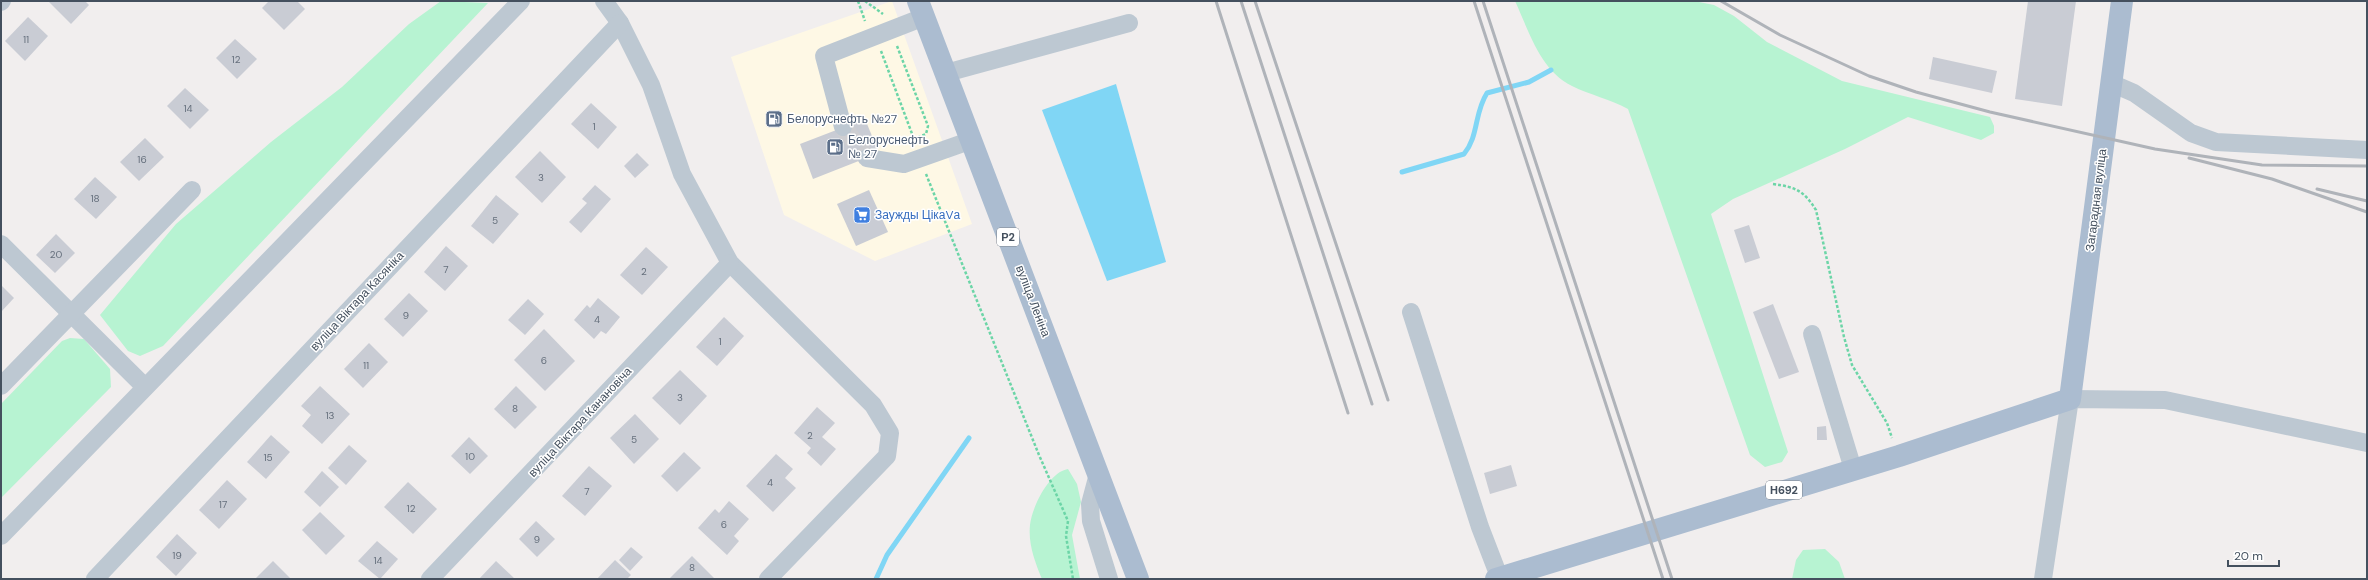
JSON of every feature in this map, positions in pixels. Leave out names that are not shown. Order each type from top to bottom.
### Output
[{"type":"main road","name":"Загарадная вуліца","points":[[2070,399],[2122,1]]},
{"type":"main road","name":"вуліца Леніна","points":[[921,9],[1138,579]]},
{"type":"main road","name":"Н692","points":[[1498,579],[1899,456],[2070,399]]},
{"type":"street","points":[[1,536],[521,1]]},
{"type":"street","points":[[604,1],[620,23],[651,85],[682,174],[730,263],[873,405],[890,433],[887,456],[768,579]]},
{"type":"street","points":[[843,127],[824,56],[890,30],[921,9]]},
{"type":"street","points":[[946,74],[1129,22]]},
{"type":"street","name":"вуліца Віктара Касяніка","points":[[95,579],[620,23]]},
{"type":"street","points":[[2111,83],[2134,93],[2191,133],[2216,142],[2367,150]]},
{"type":"street","points":[[867,158],[904,164],[972,140]]},
{"type":"street","points":[[1,386],[192,190]]},
{"type":"street","points":[[1,244],[145,387]]},
{"type":"street","name":"вуліца Віктара Канановіча","points":[[430,579],[730,263]]},
{"type":"street","points":[[1411,312],[1498,579]]},
{"type":"street","points":[[1812,334],[1853,469]]},
{"type":"street","points":[[2043,579],[2070,399]]},
{"type":"street","name":"Н692","points":[[2070,399],[2165,400],[2367,444]]},
{"type":"street","points":[[1098,474],[1090,504],[1091,521],[1109,579]]},
{"type":"path","points":[[858,1],[870,38],[874,45],[881,50],[935,199],[1068,521],[1066,536],[1073,579]]},
{"type":"path","points":[[865,1],[882,11],[928,126],[926,134],[914,139]]},
{"type":"path","points":[[1774,184],[1795,189],[1806,194],[1816,210],[1844,337],[1852,365],[1887,423],[1899,456]]},
{"type":"shaded area","points":[[892,1],[972,224],[875,261],[784,215],[731,57]]},
{"type":"green space","points":[[441,1],[488,3],[163,346],[140,356],[128,351],[100,315],[176,224],[271,142],[342,87],[409,24]]},
{"type":"green space","points":[[1515,1],[1694,1],[1714,5],[1734,16],[1767,42],[1842,81],[1990,117],[1994,126],[1994,133],[1981,140],[1908,117],[1845,149],[1733,199],[1711,214],[1788,452],[1782,462],[1765,467],[1750,455],[1628,109],[1572,86],[1561,79],[1544,60],[1537,49]]},
{"type":"green space","points":[[70,338],[84,339],[110,369],[111,387],[1,498],[1,404],[62,341]]},
{"type":"green space","points":[[1068,469],[1077,484],[1081,502],[1072,535],[1080,579],[1042,579],[1031,546],[1031,518],[1038,500],[1048,483],[1054,476]]},
{"type":"green space","points":[[1825,549],[1839,562],[1845,579],[1792,579],[1796,560],[1803,550]]},
{"type":"water","points":[[1116,84],[1166,262],[1107,281],[1042,110]]},
{"type":"building","points":[[48,1],[85,1],[89,5],[71,24]]},
{"type":"building","points":[[269,1],[297,1],[305,9],[284,30],[262,8]]},
{"type":"building","points":[[2028,1],[2076,1],[2062,106],[2015,99]]},
{"type":"building","points":[[28,17],[48,36],[25,61],[5,41]]},
{"type":"building","points":[[235,39],[257,59],[237,79],[216,58]]},
{"type":"building","points":[[1933,57],[1997,71],[1992,93],[1929,79]]},
{"type":"building","points":[[185,88],[209,110],[190,129],[167,106]]},
{"type":"building","points":[[591,103],[617,127],[598,149],[571,124]]},
{"type":"building","points":[[865,119],[879,153],[813,179],[800,144]]},
{"type":"building","points":[[145,138],[164,157],[139,181],[120,162]]},
{"type":"building","points":[[540,151],[566,177],[542,203],[515,177]]},
{"type":"building","points":[[637,153],[649,165],[635,178],[624,166]]},
{"type":"building","points":[[95,177],[117,197],[96,219],[74,199]]},
{"type":"building","points":[[595,185],[611,199],[581,233],[569,222],[587,203],[582,199]]},
{"type":"building","points":[[869,190],[888,232],[856,246],[837,204]]},
{"type":"building","points":[[496,195],[519,214],[493,244],[471,226]]},
{"type":"building","points":[[1749,225],[1760,258],[1745,263],[1734,230]]},
{"type":"building","points":[[56,234],[75,253],[55,273],[36,255]]},
{"type":"building","points":[[446,246],[468,266],[445,291],[424,272]]},
{"type":"building","points":[[646,247],[668,267],[642,295],[620,275]]},
{"type":"building","points":[[1,285],[14,298],[1,312]]},
{"type":"building","points":[[409,293],[428,311],[403,337],[384,319]]},
{"type":"building","points":[[598,298],[620,317],[606,334],[601,331],[594,339],[574,320],[587,305],[590,308]]},
{"type":"building","points":[[528,299],[544,314],[525,335],[508,320]]},
{"type":"building","points":[[1773,304],[1799,372],[1779,379],[1753,312]]},
{"type":"building","points":[[724,317],[744,336],[717,366],[696,347]]},
{"type":"building","points":[[544,329],[575,361],[545,391],[514,360]]},
{"type":"building","points":[[369,343],[388,362],[363,388],[344,369]]},
{"type":"building","points":[[680,370],[707,396],[680,425],[652,398]]},
{"type":"building","points":[[320,386],[350,414],[322,444],[302,426],[311,415],[301,406]]},
{"type":"building","points":[[516,386],[537,407],[515,429],[494,409]]},
{"type":"building","points":[[817,407],[835,423],[822,437],[836,449],[821,466],[807,453],[811,448],[794,433]]},
{"type":"building","points":[[635,414],[659,439],[634,464],[610,438]]},
{"type":"building","points":[[1826,426],[1827,440],[1817,440],[1817,427]]},
{"type":"building","points":[[271,435],[290,452],[266,479],[247,462]]},
{"type":"building","points":[[469,437],[488,456],[470,474],[451,456]]},
{"type":"building","points":[[349,445],[367,461],[346,485],[328,468]]},
{"type":"building","points":[[684,452],[701,468],[677,492],[661,476]]},
{"type":"building","points":[[776,454],[793,469],[785,478],[796,488],[773,512],[746,486]]},
{"type":"building","points":[[1511,465],[1517,486],[1490,494],[1484,473]]},
{"type":"building","points":[[589,466],[612,486],[585,516],[562,496]]},
{"type":"building","points":[[322,471],[339,487],[320,507],[304,492]]},
{"type":"building","points":[[227,480],[247,499],[219,529],[199,510]]},
{"type":"building","points":[[408,482],[437,509],[413,534],[384,507]]},
{"type":"building","points":[[729,501],[749,519],[734,536],[739,541],[727,555],[698,528],[715,509],[719,513]]},
{"type":"building","points":[[320,512],[345,536],[326,555],[302,530]]},
{"type":"building","points":[[536,521],[555,539],[537,557],[519,539]]},
{"type":"building","points":[[177,534],[197,553],[176,576],[156,557]]},
{"type":"building","points":[[377,541],[398,559],[380,579],[358,561]]},
{"type":"building","points":[[631,547],[643,557],[630,571],[619,560]]},
{"type":"building","points":[[692,556],[715,579],[669,579]]},
{"type":"building","points":[[615,560],[631,575],[627,579],[597,579]]},
{"type":"building","points":[[273,561],[291,579],[255,579]]},
{"type":"building","points":[[496,561],[515,579],[479,579]]},
{"type":"waterway","points":[[1402,172],[1464,154],[1472,140],[1480,108],[1487,93],[1529,82],[1551,70]]},
{"type":"waterway","points":[[876,579],[887,555],[969,438]]},
{"type":"tunnel","points":[[843,127],[867,158]]},
{"type":"railway","points":[[1216,1],[1348,413]]},
{"type":"railway","points":[[1241,1],[1372,404]]},
{"type":"railway","points":[[1255,1],[1388,400]]},
{"type":"railway","points":[[1474,1],[1663,579]]},
{"type":"railway","points":[[1483,1],[1672,579]]},
{"type":"railway","points":[[1721,1],[1780,35],[1869,76],[1916,92],[1990,112],[2155,149],[2262,165],[2367,166]]},
{"type":"railway","points":[[2189,158],[2272,179],[2367,212]]},
{"type":"railway","points":[[2317,189],[2367,201]]},
{"type":"place","name":"Белоруснефть №27","points":[[774,119]]},
{"type":"place","name":"Белоруснефть № 27","points":[[835,147]]},
{"type":"place","name":"Заужды ЦікаVа","points":[[862,215]]}]
